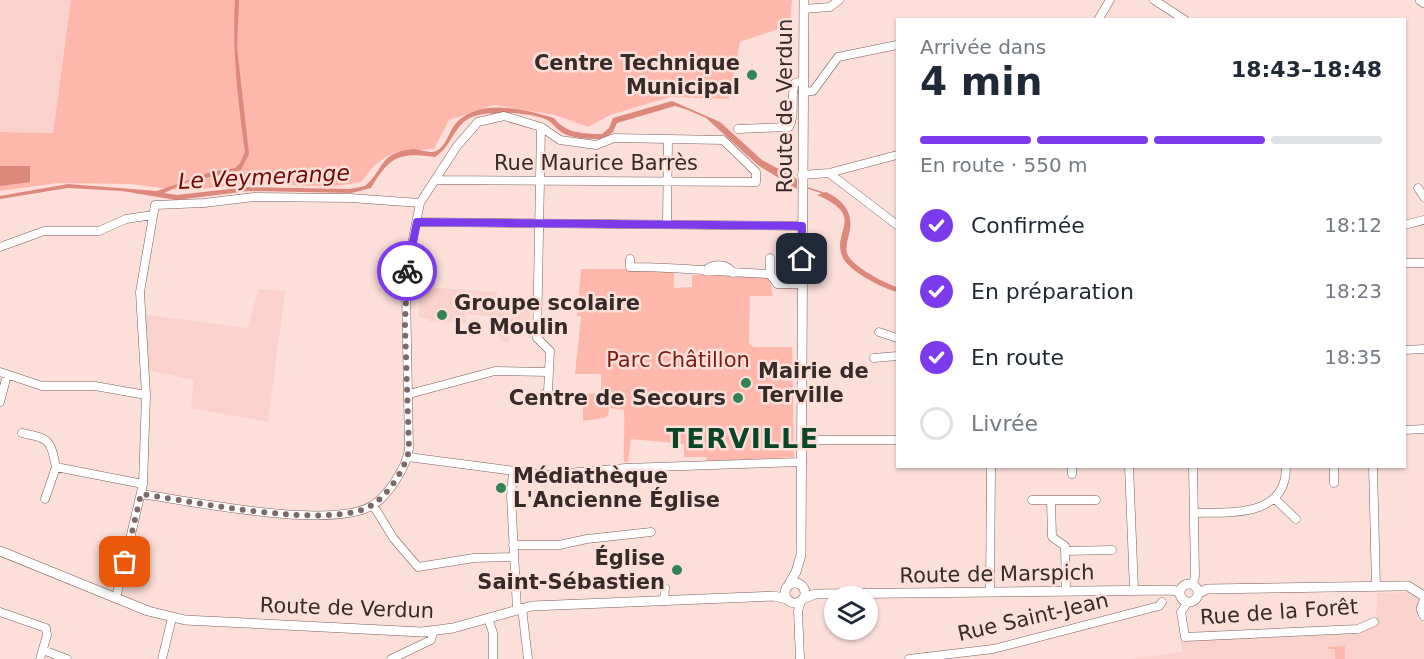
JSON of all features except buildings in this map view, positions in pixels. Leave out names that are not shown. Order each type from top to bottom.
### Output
[{"type":"main road","points":[[1420,0],[1424,3]]},
{"type":"main road","name":"Route de Verdun","points":[[774,596],[787,587],[796,572],[801,555],[804,4]]},
{"type":"main road","name":"Route de Verdun","points":[[0,551],[172,618],[433,632],[520,608],[774,596],[788,600],[801,597],[796,572]]},
{"type":"main road","points":[[1199,593],[1193,584],[1185,584],[1180,592],[1183,600],[1188,602],[1196,599],[1199,593],[1207,589],[1408,586],[1423,598],[1421,609],[1424,616]]},
{"type":"main road","points":[[787,587],[801,597]]},
{"type":"main road","points":[[787,587],[788,600]]},
{"type":"main road","name":"Route de Marspich","points":[[801,597],[815,594],[1134,590],[1180,592]]},
{"type":"street","points":[[804,4],[830,7],[839,0]]},
{"type":"street","points":[[1099,18],[1110,0]]},
{"type":"street","points":[[1154,0],[1182,18]]},
{"type":"street","points":[[803,92],[813,91],[838,57],[896,45]]},
{"type":"street","points":[[738,129],[789,127],[791,94],[795,83],[803,81]]},
{"type":"street","points":[[141,494],[252,510],[327,516],[373,505],[385,492],[408,457],[406,290],[408,264],[420,203],[457,146],[478,122],[504,116],[541,128],[560,140],[596,145],[614,138],[668,139],[667,225]]},
{"type":"street","points":[[530,401],[548,392],[550,351],[537,338],[541,128]]},
{"type":"street","name":"Rue Maurice Barrès","points":[[436,180],[756,182],[756,172],[723,140],[668,139]]},
{"type":"street","points":[[802,175],[829,173],[896,155]]},
{"type":"street","points":[[829,173],[896,224]]},
{"type":"street","points":[[1418,188],[1424,197]]},
{"type":"street","points":[[116,598],[143,484],[146,395],[140,321],[142,279],[155,206],[254,197],[350,198],[420,203]]},
{"type":"street","points":[[0,247],[44,231],[99,231],[126,219],[153,215]]},
{"type":"street","points":[[1406,224],[1424,220]]},
{"type":"street","points":[[417,222],[802,226]]},
{"type":"street","points":[[770,258],[770,274],[777,284],[802,284]]},
{"type":"street","points":[[630,259],[630,267],[674,267],[770,274]]},
{"type":"street","points":[[1406,263],[1424,263]]},
{"type":"street","points":[[879,332],[896,338]]},
{"type":"street","points":[[1406,350],[1424,349]]},
{"type":"street","points":[[874,358],[896,356]]},
{"type":"street","points":[[409,394],[495,371],[549,372]]},
{"type":"street","points":[[0,402],[3,374],[42,387],[94,386],[146,395]]},
{"type":"street","points":[[1406,430],[1424,429]]},
{"type":"street","points":[[22,433],[46,438],[51,442],[56,467],[45,499]]},
{"type":"street","points":[[802,440],[896,440]]},
{"type":"street","points":[[408,457],[545,475],[640,467],[802,462]]},
{"type":"street","points":[[56,467],[143,484]]},
{"type":"street","points":[[990,592],[991,468]]},
{"type":"street","points":[[1129,468],[1134,590]]},
{"type":"street","points":[[1193,468],[1193,584]]},
{"type":"street","points":[[1194,513],[1251,512],[1275,499],[1286,480],[1286,468]]},
{"type":"street","points":[[1334,468],[1334,483]]},
{"type":"street","points":[[1373,468],[1376,586]]},
{"type":"street","points":[[513,472],[511,496],[513,545],[528,659]]},
{"type":"street","points":[[1275,499],[1296,519]]},
{"type":"street","points":[[1032,500],[1096,500]]},
{"type":"street","points":[[1052,500],[1052,537],[1065,546],[1066,591]]},
{"type":"street","points":[[373,505],[394,539],[418,567],[474,558],[514,557]]},
{"type":"street","points":[[513,545],[559,545],[587,539],[651,532]]},
{"type":"street","points":[[1065,551],[1112,550]]},
{"type":"street","points":[[664,601],[665,588]]},
{"type":"street","points":[[800,659],[801,597]]},
{"type":"street","name":"Rue Saint-Jean","points":[[909,659],[993,648],[1159,606],[1162,602]]},
{"type":"street","name":"Rue de la Forêt","points":[[1188,602],[1181,612],[1185,637],[1358,629],[1374,622]]},
{"type":"street","points":[[0,612],[46,628],[40,659]]},
{"type":"street","points":[[162,659],[172,618]]},
{"type":"street","points":[[488,618],[493,633],[493,659]]},
{"type":"street","points":[[391,659],[430,640],[433,632]]},
{"type":"street","points":[[43,650],[67,659]]},
{"type":"shaded area","points":[[0,0],[71,0],[53,133],[0,132]]},
{"type":"shaded area","points":[[235,0],[239,0],[237,47],[249,154],[241,170],[187,182],[164,193],[177,195],[247,187],[350,189],[365,186],[383,163],[394,154],[413,149],[431,152],[440,149],[457,122],[478,110],[504,108],[530,111],[554,118],[563,127],[575,132],[602,134],[609,128],[613,118],[672,101],[720,122],[762,160],[797,179],[797,189],[759,166],[706,118],[675,106],[617,123],[613,132],[603,139],[567,135],[549,121],[532,115],[496,113],[475,116],[459,127],[445,148],[435,157],[412,155],[397,159],[384,169],[371,188],[351,193],[249,191],[176,200],[122,191],[68,188],[0,199],[0,196],[68,184],[157,191],[211,172],[235,168],[245,152],[235,57]]},
{"type":"shaded area","points":[[0,166],[30,166],[30,182],[0,186]]},
{"type":"shaded area","points":[[826,192],[845,206],[850,217],[847,253],[855,263],[869,273],[896,287],[896,292],[866,278],[845,262],[840,247],[844,217],[841,210],[817,195]]},
{"type":"shaded area","name":"Groupe scolaire Le Moulin","points":[[426,287],[497,292],[497,305],[530,306],[532,330],[524,328],[524,336],[511,335],[510,341],[505,343],[501,341],[499,335],[493,335],[490,316],[466,314],[465,323],[430,322],[430,319],[419,316],[419,292]]},
{"type":"shaded area","points":[[259,289],[285,291],[268,422],[191,408],[194,380],[148,370],[142,314],[247,328]]},
{"type":"shaded area","points":[[1421,592],[1417,619],[1424,624],[1424,659],[1129,659],[1183,652],[1180,641],[1359,634],[1376,624],[1377,593]]},
{"type":"green space","points":[[71,0],[792,0],[790,25],[740,42],[729,99],[670,97],[610,115],[588,127],[555,115],[494,105],[449,120],[434,149],[410,150],[392,154],[377,163],[361,182],[330,187],[251,183],[185,191],[131,184],[58,183],[0,191],[0,132],[53,133]]},
{"type":"green space","name":"Parc Châtillon","points":[[581,269],[674,269],[674,288],[692,287],[692,275],[761,275],[770,280],[773,296],[750,296],[749,344],[754,347],[792,347],[794,457],[707,461],[706,457],[684,457],[684,444],[631,439],[628,462],[624,462],[624,410],[609,408],[608,415],[604,418],[583,421],[583,403],[573,401],[573,393],[601,394],[601,374],[575,374],[581,316],[577,316]]},
{"type":"green space","points":[[1345,646],[1345,659],[1335,659],[1335,649],[1328,649],[1328,647]]},
{"type":"waterway","name":"Le Veymerange","points":[[491,113],[507,112]]},
{"type":"waterway","name":"Le Veymerange","points":[[808,188],[823,193]]},
{"type":"way so far","points":[[125,562],[141,494],[252,510],[327,516],[362,510],[373,505],[385,492],[408,457],[410,414],[405,325],[407,271]]},
{"type":"place","name":"Centre Technique Municipal","points":[[752,75]]},
{"type":"place","name":"Groupe scolaire Le Moulin","points":[[442,315]]},
{"type":"place","name":"Mairie de Terville","points":[[746,383]]},
{"type":"place","name":"Centre de Secours","points":[[738,398]]},
{"type":"place","name":"Médiathèque L'Ancienne Église","points":[[501,488]]},
{"type":"place","name":"Église Saint-Sébastien","points":[[677,570]]},
{"type":"district","name":"TERVILLE","points":[[743,438]]},
{"type":"route","points":[[407,271],[417,222],[802,226],[802,259]]}]
